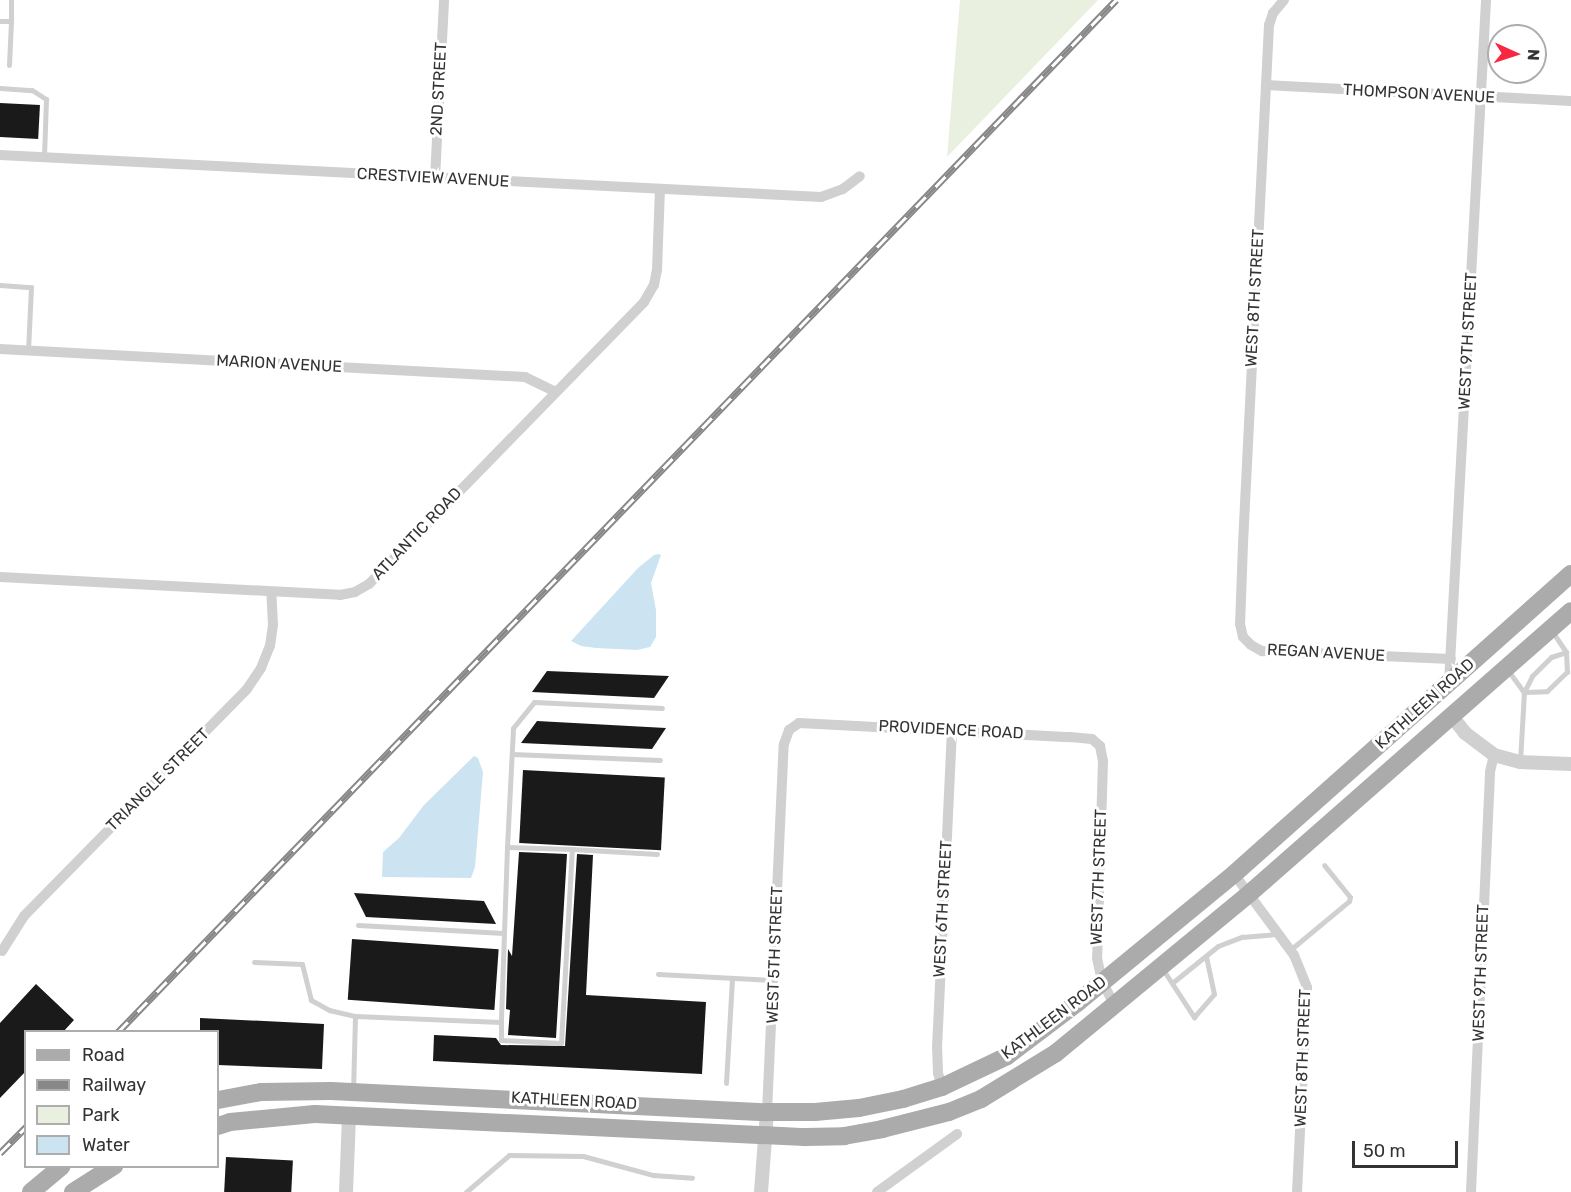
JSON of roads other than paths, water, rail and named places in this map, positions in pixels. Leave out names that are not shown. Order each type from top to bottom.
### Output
[{"type":"main road","name":"KATHLEEN ROAD","points":[[219,1100],[261,1092],[353,1092],[767,1112],[860,1108],[903,1099],[942,1087],[1007,1056],[1234,874],[1571,574]]},
{"type":"main road","name":"KATHLEEN ROAD","points":[[219,1126],[291,1116],[350,1117],[765,1138],[844,1136],[919,1122],[949,1112],[981,1099],[1056,1053],[1161,967],[1210,934],[1250,893],[1571,610]]},
{"type":"main road","points":[[1362,794],[1368,775],[1442,710],[1448,696],[1449,682]]},
{"type":"main road","points":[[219,1114],[249,1105],[335,1101],[353,1092]]},
{"type":"main road","points":[[350,1117],[365,1107],[378,1103],[424,1104],[452,1095]]},
{"type":"main road","points":[[31,1192],[61,1168]]},
{"type":"main road","points":[[72,1192],[112,1168]]},
{"type":"street","name":"2ND STREET","points":[[435,179],[444,0]]},
{"type":"street","name":"WEST 8TH STREET","points":[[1241,600],[1269,25],[1273,13],[1284,0]]},
{"type":"street","name":"WEST 9TH STREET","points":[[1449,682],[1486,0]]},
{"type":"street","name":"THOMPSON AVENUE","points":[[1266,85],[1571,101]]},
{"type":"street","name":"CRESTVIEW AVENUE","points":[[0,155],[820,197],[843,189],[860,176]]},
{"type":"street","name":"ATLANTIC ROAD","points":[[0,577],[340,595],[355,592],[369,584],[644,302],[654,285],[657,270],[660,189]]},
{"type":"street","name":"MARION AVENUE","points":[[0,349],[525,377],[554,392]]},
{"type":"street","name":"TRIANGLE STREET","points":[[2,951],[24,916],[247,690],[270,646],[273,625],[271,592]]},
{"type":"street","name":"REGAN AVENUE","points":[[1241,600],[1240,624],[1243,637],[1262,651],[1451,658]]},
{"type":"street","points":[[1451,715],[1465,734],[1494,755],[1520,762],[1571,764]]},
{"type":"street","name":"PROVIDENCE ROAD","points":[[799,723],[1070,737],[1092,740],[1100,746]]},
{"type":"street","name":"WEST 5TH STREET","points":[[761,1192],[774,981],[784,744],[789,730],[799,723]]},
{"type":"street","name":"WEST 6TH STREET","points":[[942,1087],[938,1073],[937,1048],[952,730]]},
{"type":"street","name":"WEST 7TH STREET","points":[[1100,746],[1103,761],[1097,957],[1102,981],[1114,1005]]},
{"type":"street","name":"WEST 9TH STREET","points":[[1471,1192],[1490,772],[1494,755]]},
{"type":"street","name":"WEST 8TH STREET","points":[[1234,874],[1290,950],[1304,974],[1307,988],[1297,1192]]},
{"type":"street","points":[[346,1192],[350,1117]]},
{"type":"street","points":[[877,1192],[957,1134]]},
{"type":"lane","points":[[9,65],[11,0]]},
{"type":"lane","points":[[0,21],[10,21]]},
{"type":"lane","points":[[0,88],[32,90],[46,99],[44,157]]},
{"type":"lane","points":[[0,285],[31,286],[28,350]]},
{"type":"lane","points":[[1524,692],[1547,691],[1567,672],[1566,652],[1549,630]]},
{"type":"lane","points":[[1520,762],[1524,692],[1532,676],[1551,657],[1566,652]]},
{"type":"lane","points":[[1506,668],[1524,692]]},
{"type":"lane","points":[[572,849],[561,1043],[501,1040],[513,728],[534,702],[662,708]]},
{"type":"lane","points":[[512,754],[660,760]]},
{"type":"lane","points":[[507,847],[657,854]]},
{"type":"lane","points":[[1290,950],[1349,901],[1350,897],[1324,865]]},
{"type":"lane","points":[[358,925],[504,933]]},
{"type":"lane","points":[[1210,934],[1218,946]]},
{"type":"lane","points":[[1172,983],[1218,946],[1242,937],[1278,934]]},
{"type":"lane","points":[[1161,967],[1194,1017],[1214,994],[1206,957]]},
{"type":"lane","points":[[254,962],[302,964],[311,1000],[329,1010],[356,1016],[501,1022]]},
{"type":"lane","points":[[658,974],[774,981]]},
{"type":"lane","points":[[726,1083],[732,978]]},
{"type":"lane","points":[[353,1092],[356,1016]]},
{"type":"lane","points":[[466,1192],[509,1155],[583,1156],[653,1175],[692,1178]]},
{"type":"water","points":[[654,555],[661,555],[651,583],[656,610],[656,637],[650,647],[637,650],[596,648],[581,646],[571,641],[638,568]]},
{"type":"water","points":[[474,756],[478,758],[483,772],[475,867],[471,878],[382,877],[383,852],[399,838],[424,805]]},
{"type":"railway","points":[[120,1030],[1116,0]]},
{"type":"railway","points":[[0,1153],[24,1129]]}]
